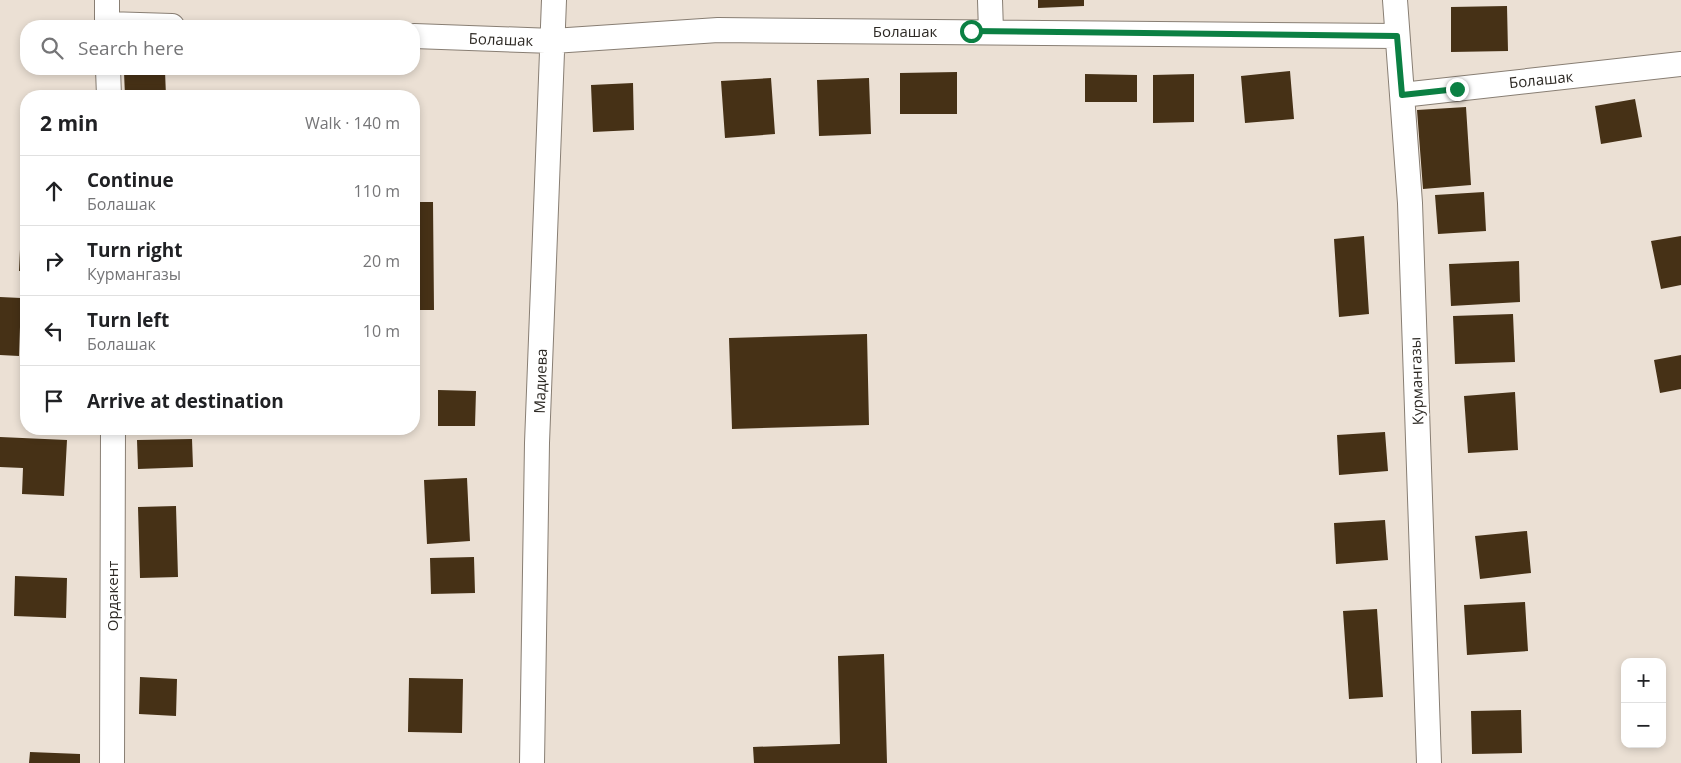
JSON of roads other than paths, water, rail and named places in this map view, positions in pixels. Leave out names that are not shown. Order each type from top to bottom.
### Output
[{"type":"street","points":[[107,0],[107,20]]},
{"type":"street","name":"Мадиева","points":[[532,763],[537,443],[554,0]]},
{"type":"street","points":[[990,0],[991,31]]},
{"type":"street","name":"Курмангазы","points":[[1395,0],[1410,203],[1429,763]]},
{"type":"street","name":"Болашак","points":[[420,36],[553,41],[718,30],[1397,36]]},
{"type":"street","name":"Болашак","points":[[1402,95],[1681,64]]},
{"type":"street","points":[[108,75],[109,90]]},
{"type":"street","name":"Ордакент","points":[[112,763],[113,435]]}]
